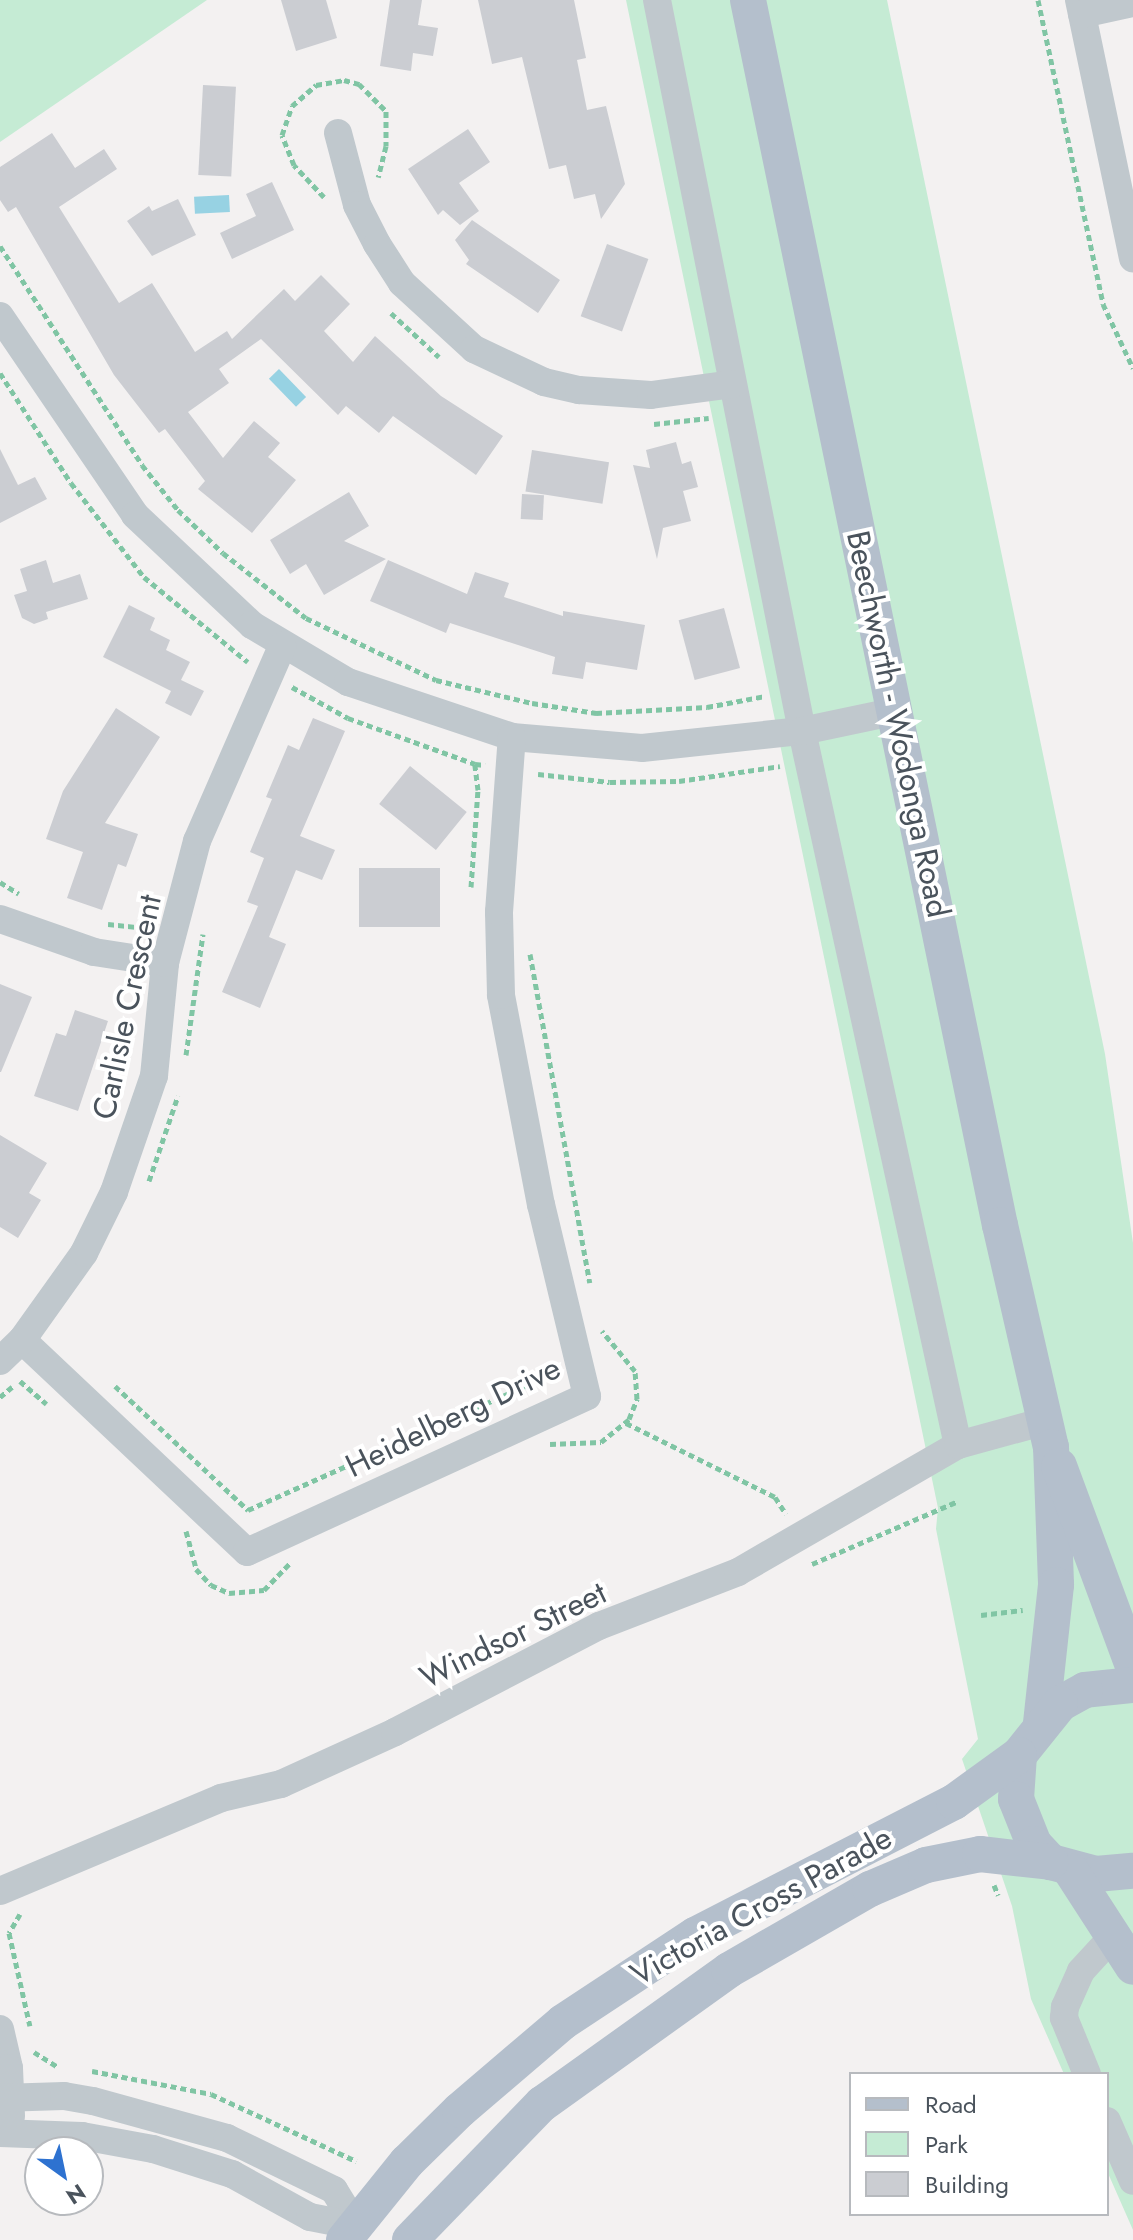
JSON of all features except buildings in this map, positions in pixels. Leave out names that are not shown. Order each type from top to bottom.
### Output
[{"type":"main road","name":"Beechworth - Wodonga Road","points":[[748,0],[897,711],[997,1211],[1048,1434],[1133,1666]]},
{"type":"main road","name":"Beechworth - Wodonga Road","points":[[1041,1724],[1056,1585],[1048,1434]]},
{"type":"main road","points":[[1133,1685],[1085,1690],[1041,1724],[1019,1755],[1016,1799],[1022,1823],[1114,1935],[1133,1967]]},
{"type":"main road","name":"Victoria Cross Parade","points":[[362,2235],[460,2110],[563,2022],[695,1935],[954,1802],[1019,1755]]},
{"type":"main road","name":"Victoria Cross Parade","points":[[410,2240],[542,2104],[756,1954],[870,1889],[926,1865],[980,1854],[1061,1867],[1133,1871]]},
{"type":"street","points":[[657,0],[802,731],[958,1445]]},
{"type":"street","points":[[1133,3],[1080,7],[1133,258]]},
{"type":"street","points":[[338,133],[357,205],[377,244],[402,283],[474,349],[544,382],[579,390],[651,395],[732,384]]},
{"type":"street","points":[[0,316],[135,515],[229,604],[282,646],[348,682],[512,737],[642,748],[802,731],[897,711]]},
{"type":"street","name":"Carlisle Crescent","points":[[10,1371],[22,1340],[84,1253],[114,1192],[154,1076],[165,963],[197,841],[282,646]]},
{"type":"street","name":"Heidelberg Drive","points":[[22,1340],[247,1552],[587,1396],[541,1205],[501,995],[499,912],[507,768],[512,737]]},
{"type":"street","points":[[0,919],[94,952],[165,963]]},
{"type":"street","name":"Windsor Street","points":[[0,1891],[221,1798],[281,1784],[395,1732],[599,1626],[738,1572],[958,1445],[1048,1434]]},
{"type":"street","points":[[1086,2072],[1064,2018],[1065,2007],[1081,1971],[1114,1935]]},
{"type":"street","points":[[0,2029],[6,2097],[5,2133],[82,2136],[153,2149],[232,2174],[310,2217],[362,2235]]},
{"type":"street","points":[[6,2097],[64,2096],[120,2106],[227,2138],[334,2190],[362,2235]]},
{"type":"street","points":[[1109,2126],[1133,2181]]},
{"type":"path","points":[[1038,0],[1103,304],[1133,368]]},
{"type":"path","points":[[327,204],[294,165],[282,135],[292,106],[328,81],[359,84],[386,111],[380,187]]},
{"type":"path","points":[[0,246],[142,465],[178,510],[223,553],[306,618],[436,680],[532,703],[596,713],[707,707],[765,696]]},
{"type":"path","points":[[385,306],[441,359]]},
{"type":"path","points":[[644,424],[709,418]]},
{"type":"path","points":[[471,893],[475,764],[610,782],[679,781],[780,766]]},
{"type":"path","points":[[536,790],[538,774]]},
{"type":"path","points":[[529,947],[593,1294]]},
{"type":"path","points":[[536,1448],[601,1442],[626,1423],[637,1399],[635,1371],[598,1324]]},
{"type":"path","points":[[549,1364],[562,1407]]},
{"type":"path","points":[[10,1371],[55,1412]]},
{"type":"path","points":[[108,1379],[248,1510],[552,1374]]},
{"type":"path","points":[[626,1423],[775,1497],[801,1536]]},
{"type":"path","points":[[798,1569],[958,1501]]},
{"type":"path","points":[[179,1522],[196,1569],[211,1585],[229,1593],[264,1590],[297,1552]]},
{"type":"path","points":[[31,2033],[9,1933],[18,1915],[32,1909]]},
{"type":"path","points":[[33,2043],[40,2060],[65,2068]]},
{"type":"path","points":[[76,2069],[136,2076],[211,2094],[356,2161]]},
{"type":"green space","points":[[0,0],[207,0],[0,142]]},
{"type":"green space","points":[[626,0],[887,0],[1105,1054],[1133,1243],[1133,2230],[1109,2176],[1109,2072],[1063,2072],[1031,1999],[1012,1906],[962,1759],[978,1739],[936,1529],[938,1508]]},
{"type":"water","points":[[229,195],[230,212],[195,214],[194,197]]},
{"type":"water","points":[[279,369],[306,397],[296,407],[269,379]]}]
